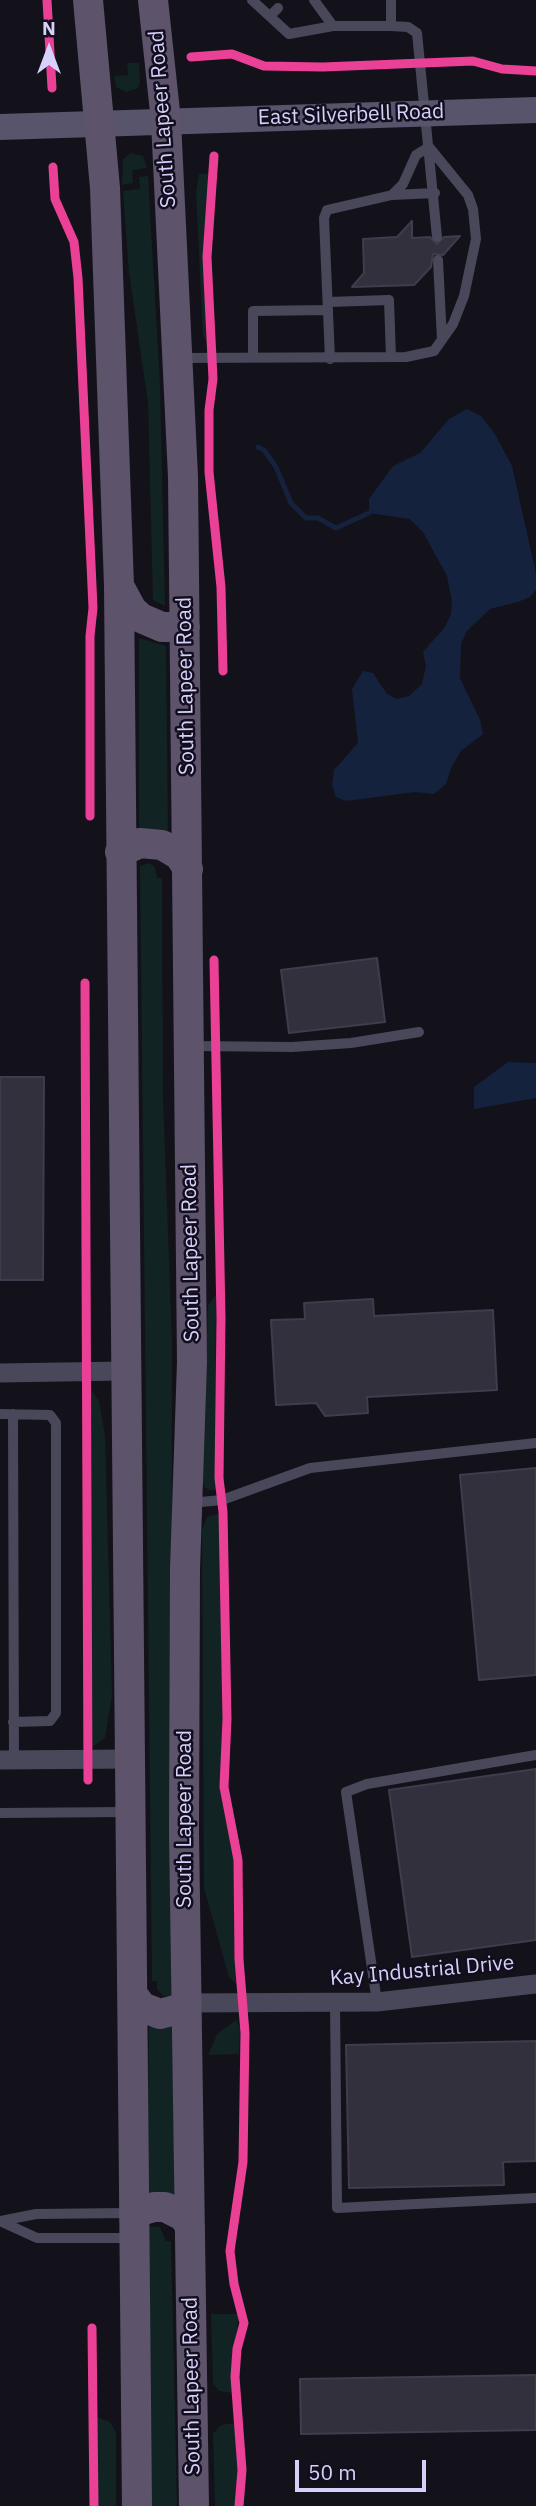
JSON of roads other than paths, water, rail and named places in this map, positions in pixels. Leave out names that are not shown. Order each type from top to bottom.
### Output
[{"type":"main road","points":[[88,0],[101,124],[119,586],[137,2506]]},
{"type":"main road","name":"South Lapeer Road","points":[[153,0],[166,121],[178,358],[185,627],[192,1362],[187,1503],[184,1818],[194,2506]]},
{"type":"main road","name":"East Silverbell Road","points":[[0,127],[536,110]]},
{"type":"main road","points":[[119,586],[126,601],[141,618],[162,627],[185,627]]},
{"type":"main road","points":[[121,852],[140,843],[162,845],[179,855],[188,869]]},
{"type":"main road","points":[[133,1995],[142,2007],[160,2014],[179,2009],[186,2003]]},
{"type":"main road","points":[[134,2225],[154,2207],[165,2207],[183,2216],[190,2225]]},
{"type":"street","points":[[0,1373],[125,1371]]},
{"type":"street","points":[[7,1760],[132,1759]]},
{"type":"street","name":"Kay Industrial Drive","points":[[186,2003],[377,2002],[536,1984]]},
{"type":"lane","points":[[314,0],[333,26]]},
{"type":"lane","points":[[391,0],[391,26]]},
{"type":"lane","points":[[254,1],[289,34],[333,26],[408,27],[417,33],[435,193],[437,237]]},
{"type":"lane","points":[[270,16],[278,8]]},
{"type":"lane","points":[[392,195],[402,184],[416,155],[429,147]]},
{"type":"lane","points":[[178,358],[253,356],[330,359],[391,357],[434,351],[453,324],[464,296],[476,239],[473,209],[468,195],[429,147]]},
{"type":"lane","points":[[330,359],[324,218],[327,210],[392,195],[435,193]]},
{"type":"lane","points":[[438,260],[442,341]]},
{"type":"lane","points":[[253,356],[253,311],[389,300],[391,357]]},
{"type":"lane","points":[[189,1046],[304,1046],[419,1032]]},
{"type":"lane","points":[[0,1414],[50,1415],[57,1423],[56,1713],[50,1721],[13,1722]]},
{"type":"lane","points":[[7,1760],[13,1722],[13,1414]]},
{"type":"lane","points":[[187,1503],[222,1500],[310,1468],[536,1443]]},
{"type":"lane","points":[[377,2002],[346,1792],[367,1784],[536,1755]]},
{"type":"lane","points":[[0,1813],[132,1812]]},
{"type":"lane","points":[[335,2002],[337,2208],[536,2198]]},
{"type":"lane","points":[[0,2221],[36,2214],[134,2225]]},
{"type":"lane","points":[[0,2221],[37,2238],[134,2225]]},
{"type":"water","points":[[467,409],[481,416],[495,434],[512,466],[536,574],[536,590],[530,597],[518,602],[490,609],[467,631],[461,644],[460,678],[480,720],[483,734],[461,751],[446,784],[434,794],[415,792],[346,801],[336,797],[332,785],[334,770],[358,743],[352,689],[363,671],[373,673],[387,694],[397,699],[409,696],[422,684],[426,666],[423,652],[445,627],[451,614],[452,601],[447,576],[423,532],[410,519],[369,513],[369,499],[393,466],[420,453],[449,419]]},
{"type":"water","points":[[508,1062],[536,1063],[536,1098],[474,1109],[474,1087]]},
{"type":"waterway","points":[[258,447],[264,450],[276,467],[291,503],[306,518],[318,518],[336,528],[369,513]]}]
